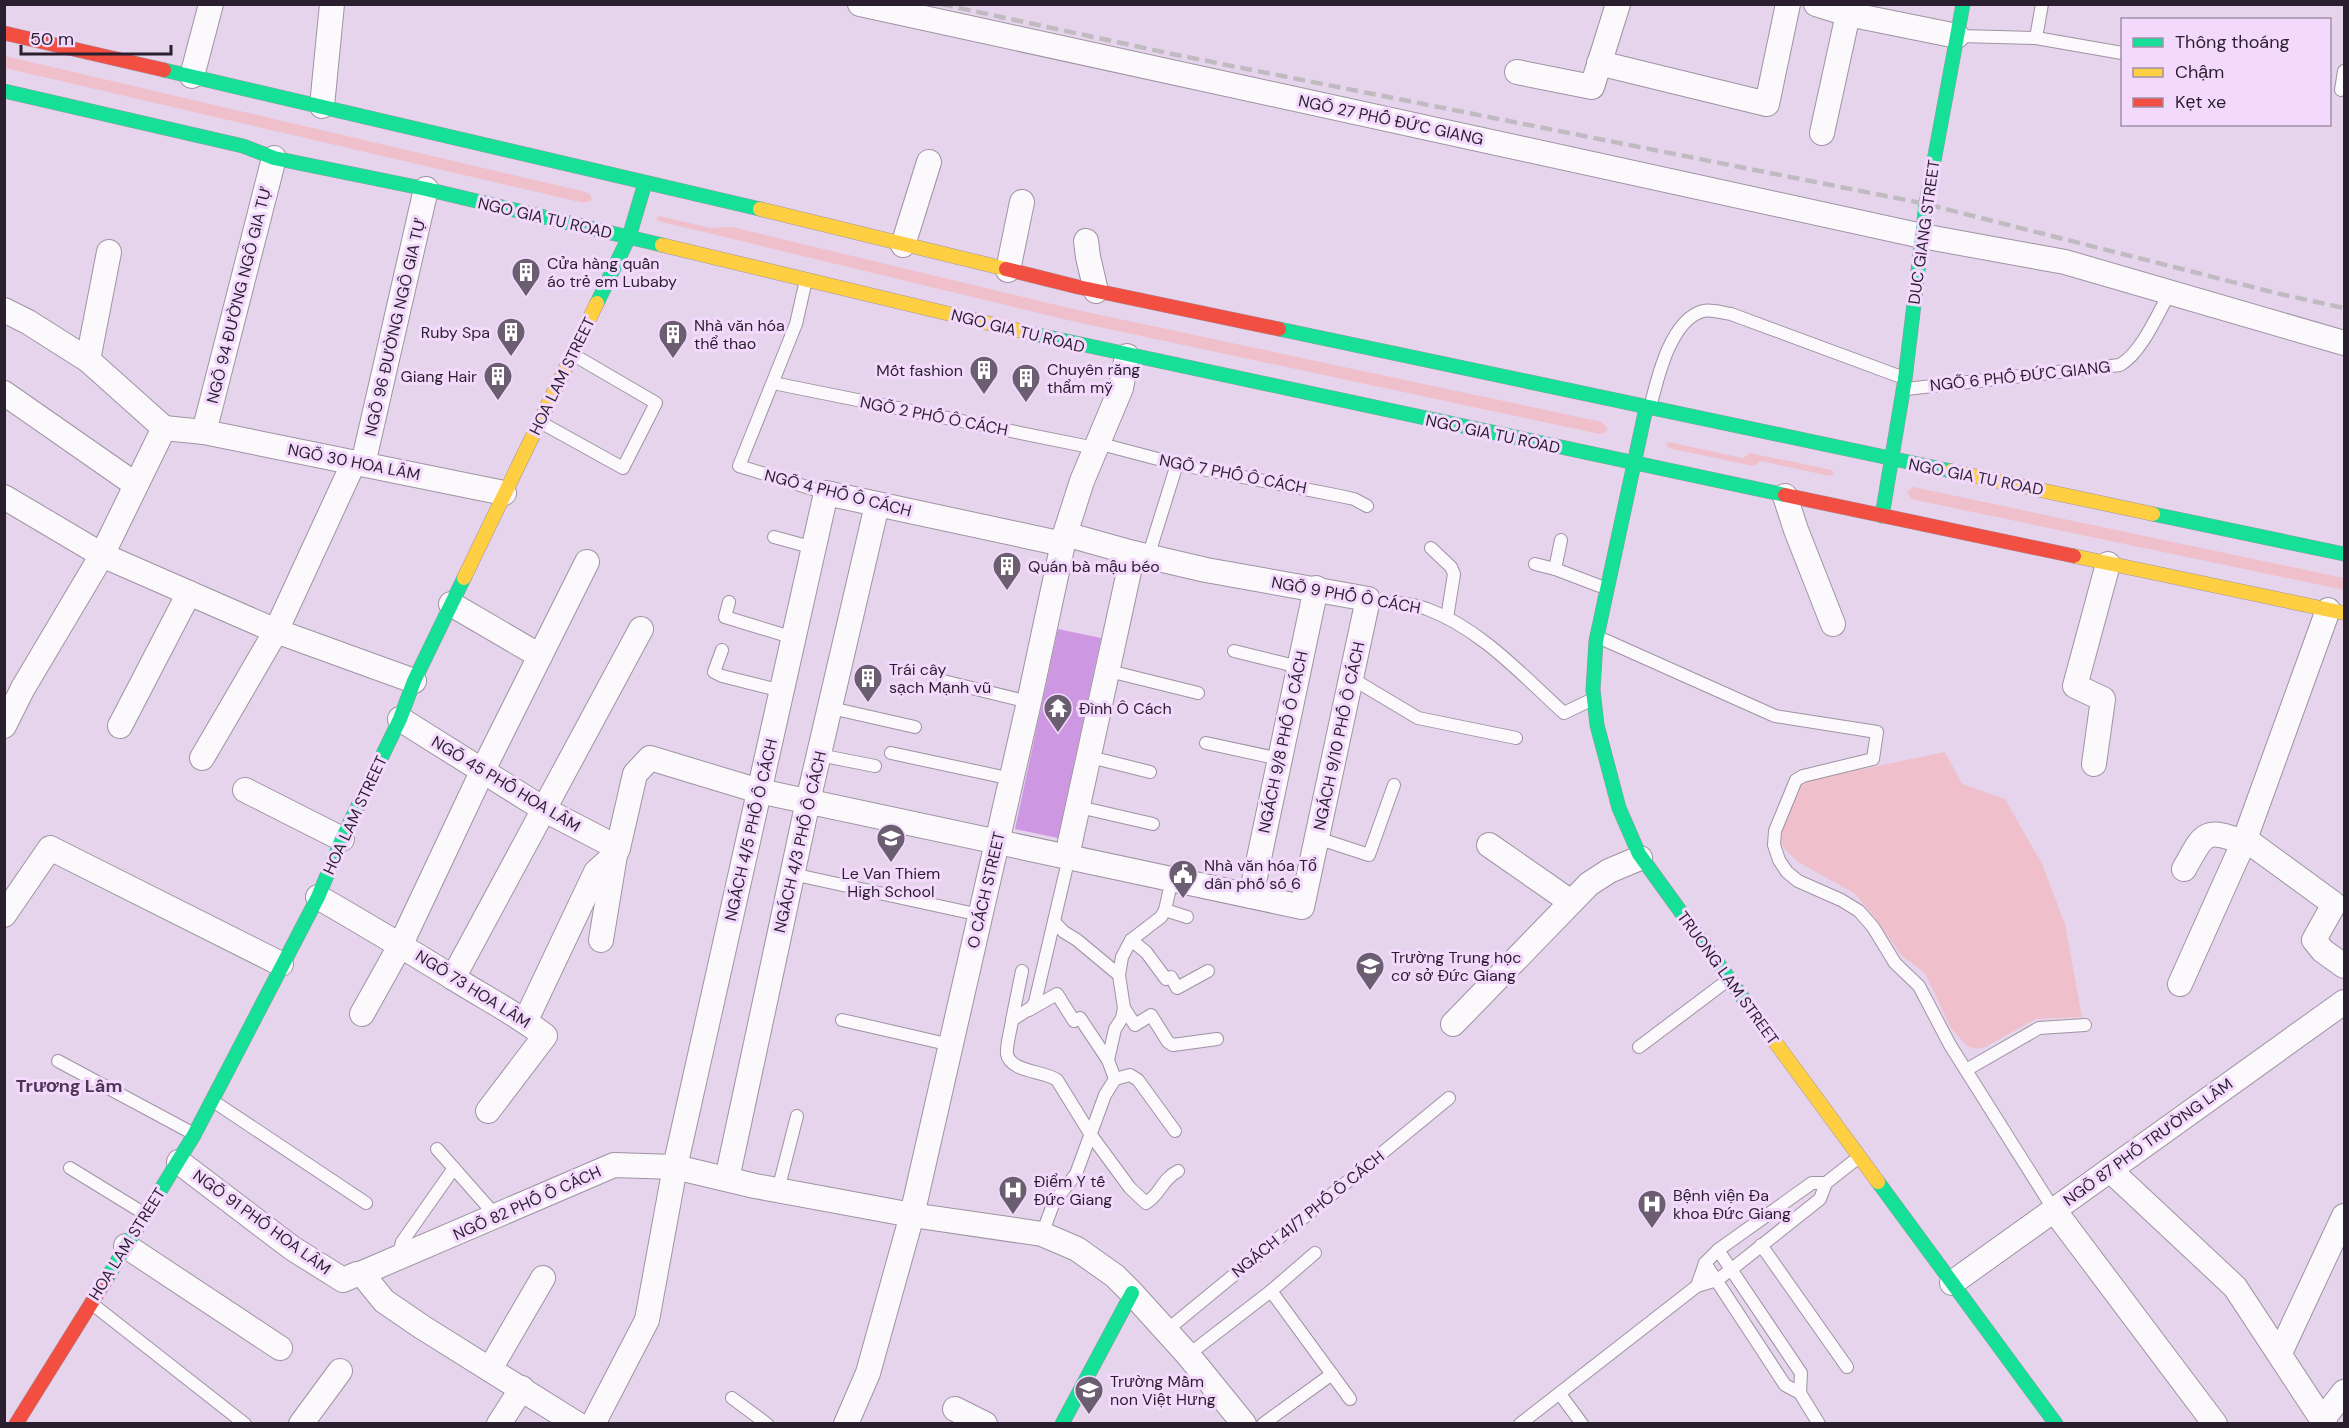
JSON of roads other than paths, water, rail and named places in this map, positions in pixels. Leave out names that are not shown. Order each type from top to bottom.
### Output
[{"type":"main road","name":"DUC GIANG STREET","points":[[1882,516],[1904,384],[1928,193],[1963,4]]},
{"type":"main road","name":"NGO GIA TU ROAD","points":[[4,33],[322,106],[1096,291],[2344,554]]},
{"type":"main road","name":"NGO GIA TU ROAD","points":[[4,91],[243,146],[274,158],[426,189],[1127,357],[2336,612]]},
{"type":"main road","name":"HOA LAM STREET","points":[[21,1421],[90,1302],[179,1162],[318,897],[342,839],[400,719],[414,681],[628,237],[645,183]]},
{"type":"main road","name":"TRUONG LAM STREET","points":[[1648,409],[1606,588],[1593,661],[1594,699],[1618,806],[1640,858],[2056,1424]]},
{"type":"main road","points":[[1062,1424],[1132,1293]]},
{"type":"street","points":[[192,76],[210,4]]},
{"type":"street","points":[[322,106],[332,4]]},
{"type":"street","name":"NGÕ 27 PHỐ ĐỨC GIANG","points":[[860,4],[1922,236],[2065,262],[2344,343]]},
{"type":"street","points":[[1517,72],[1592,87],[1618,4]]},
{"type":"street","points":[[1599,63],[1767,104],[1788,4]]},
{"type":"street","points":[[1816,4],[1848,14],[1957,36]]},
{"type":"street","points":[[1822,133],[1848,14]]},
{"type":"street","name":"NGÕ 94 ĐƯỜNG NGÔ GIA TỰ","points":[[204,432],[274,158]]},
{"type":"street","points":[[903,245],[929,162]]},
{"type":"street","name":"NGÕ 96 ĐƯỜNG NGÔ GIA TỰ","points":[[202,758],[276,632],[358,463],[426,189]]},
{"type":"street","points":[[1008,270],[1022,202]]},
{"type":"street","points":[[1086,241],[1096,291]]},
{"type":"street","points":[[88,360],[109,252]]},
{"type":"street","points":[[4,310],[28,322],[88,360],[164,428],[102,555],[23,688],[4,726]]},
{"type":"street","name":"O CÁCH STREET","points":[[846,1424],[868,1373],[912,1215],[1012,779],[1064,539],[1082,481],[1120,388],[1127,357]]},
{"type":"street","points":[[4,393],[136,485]]},
{"type":"street","name":"NGÕ 30 HOA LÂM","points":[[164,428],[204,432],[504,494]]},
{"type":"street","name":"NGÕ 4 PHỐ Ô CÁCH","points":[[826,493],[1064,539]]},
{"type":"street","name":"NGÁCH 4/5 PHỐ Ô CÁCH","points":[[593,1424],[647,1320],[675,1167],[826,493]]},
{"type":"street","points":[[1785,496],[1833,624]]},
{"type":"street","points":[[4,497],[102,555],[276,632],[414,681]]},
{"type":"street","name":"NGÁCH 4/3 PHỐ Ô CÁCH","points":[[727,1179],[808,801],[877,504]]},
{"type":"street","name":"NGÕ 9 PHỐ Ô CÁCH","points":[[1064,539],[1206,570],[1368,599]]},
{"type":"street","points":[[1068,857],[1109,671],[1141,555]]},
{"type":"street","points":[[362,1014],[401,944],[482,772],[587,562]]},
{"type":"street","points":[[2094,764],[2103,699],[2074,686],[2108,564]]},
{"type":"street","name":"NGÁCH 9/8 PHỐ Ô CÁCH","points":[[1251,896],[1316,588]]},
{"type":"street","points":[[120,726],[189,593]]},
{"type":"street","name":"NGÁCH 9/10 PHỐ Ô CÁCH","points":[[1251,896],[1302,907],[1368,599]]},
{"type":"street","points":[[452,604],[540,656]]},
{"type":"street","points":[[2180,984],[2244,840],[2336,612]]},
{"type":"street","points":[[453,978],[641,629]]},
{"type":"street","name":"NGÕ 45 PHỐ HOA LÂM","points":[[400,719],[482,772],[617,851]]},
{"type":"street","points":[[600,940],[635,774],[650,758],[759,791],[1251,896]]},
{"type":"street","points":[[245,790],[342,839]]},
{"type":"street","points":[[2184,869],[2197,846],[2213,833],[2244,840],[2334,904],[2314,940],[2323,951],[2344,966]]},
{"type":"street","points":[[1489,844],[1571,902]]},
{"type":"street","points":[[4,915],[50,848],[281,964]]},
{"type":"street","points":[[525,1020],[596,872],[617,851]]},
{"type":"street","points":[[1453,1024],[1571,902],[1596,880],[1640,858]]},
{"type":"street","name":"NGÕ 73 HOA LÂM","points":[[318,897],[401,944],[453,978],[525,1020],[545,1036],[488,1111]]},
{"type":"street","name":"NGÕ 87 PHỐ TRƯỜNG LÂM","points":[[1952,1282],[2344,1002]]},
{"type":"street","name":"NGÕ 91 PHỐ HOA LÂM","points":[[179,1162],[292,1248],[343,1280],[360,1274]]},
{"type":"street","name":"NGÕ 82 PHỐ Ô CÁCH","points":[[360,1274],[614,1165],[675,1167],[777,1190],[912,1215],[1042,1234],[1077,1249],[1115,1276],[1132,1293],[1167,1330],[1244,1424]]},
{"type":"street","points":[[2110,1170],[2235,1287],[2324,1422],[2344,1392]]},
{"type":"street","points":[[2054,1210],[2215,1424]]},
{"type":"street","points":[[2280,1353],[2339,1241],[2344,1216]]},
{"type":"street","points":[[126,1246],[280,1348]]},
{"type":"street","points":[[360,1274],[384,1301],[577,1424]]},
{"type":"street","points":[[490,1369],[543,1278]]},
{"type":"street","points":[[301,1424],[340,1371]]},
{"type":"street","points":[[499,1424],[522,1388]]},
{"type":"street","points":[[955,1409],[985,1424]]},
{"type":"lane","points":[[2036,38],[2042,4]]},
{"type":"lane","points":[[1957,36],[2036,38],[2121,53]]},
{"type":"lane","points":[[2338,89],[2344,71]]},
{"type":"lane","name":"NGÕ 4 PHỐ Ô CÁCH","points":[[807,280],[796,324],[739,466],[826,493]]},
{"type":"lane","name":"NGÕ 6 PHỐ ĐỨC GIANG","points":[[1904,384],[2120,365],[2129,360],[2136,351],[2170,292]]},
{"type":"lane","points":[[1648,409],[1665,354],[1689,318],[1702,312],[1712,311],[1731,314],[1904,384]]},
{"type":"lane","points":[[539,422],[623,468],[656,403],[572,354]]},
{"type":"lane","name":"NGÕ 2 PHỐ Ô CÁCH","points":[[772,383],[1096,446]]},
{"type":"lane","name":"NGÕ 7 PHỐ Ô CÁCH","points":[[1096,446],[1354,499],[1367,506]]},
{"type":"lane","points":[[1141,555],[1177,464]]},
{"type":"lane","points":[[774,537],[814,548]]},
{"type":"lane","points":[[1555,569],[1561,540]]},
{"type":"lane","points":[[1431,548],[1451,567],[1454,574],[1447,618]]},
{"type":"lane","points":[[1535,564],[1606,588]]},
{"type":"lane","name":"NGÕ 9 PHỐ Ô CÁCH","points":[[1368,599],[1382,603],[1403,602],[1426,608],[1447,618],[1486,644],[1564,713],[1594,699]]},
{"type":"lane","points":[[729,602],[725,617],[794,638]]},
{"type":"lane","points":[[1597,636],[1775,716],[1876,732],[1874,759],[1803,776],[1796,780],[1778,820],[1774,845],[1779,860],[1787,872],[1798,881],[1841,900],[1859,911],[1873,927],[1895,963],[1919,986],[1966,1070],[2054,1210]]},
{"type":"lane","points":[[722,650],[714,672],[782,691]]},
{"type":"lane","points":[[1234,651],[1299,667]]},
{"type":"lane","points":[[1109,671],[1198,693]]},
{"type":"lane","points":[[1351,678],[1418,718],[1516,738]]},
{"type":"lane","points":[[943,681],[1029,702]]},
{"type":"lane","points":[[831,708],[915,727]]},
{"type":"lane","points":[[1206,743],[1280,759]]},
{"type":"lane","points":[[891,753],[1012,779]]},
{"type":"lane","points":[[819,755],[875,766]]},
{"type":"lane","points":[[1090,757],[1150,772]]},
{"type":"lane","points":[[1317,838],[1369,855],[1394,786]]},
{"type":"lane","points":[[1079,807],[1153,824]]},
{"type":"lane","points":[[1028,1010],[1035,1002],[1068,857]]},
{"type":"lane","points":[[792,874],[980,915]]},
{"type":"lane","points":[[1108,1060],[1115,1029],[1122,1018],[1124,1008],[1119,975],[1122,957],[1131,940],[1155,923],[1165,910],[1172,879]]},
{"type":"lane","points":[[1165,910],[1186,917]]},
{"type":"lane","points":[[1054,922],[1064,933],[1077,940],[1119,975]]},
{"type":"lane","points":[[1131,940],[1146,952],[1166,980],[1171,977],[1178,988],[1208,971]]},
{"type":"lane","points":[[1022,971],[1007,1053],[1012,1064],[1058,1080],[1091,1135],[1130,1188],[1146,1203],[1153,1199],[1164,1180],[1178,1171]]},
{"type":"lane","points":[[1639,1047],[1729,979]]},
{"type":"lane","points":[[1012,1020],[1057,994],[1074,1022],[1080,1018],[1108,1060],[1115,1079]]},
{"type":"lane","points":[[1124,1008],[1135,1025],[1151,1015],[1168,1042],[1173,1045],[1217,1039]]},
{"type":"lane","points":[[842,1020],[951,1045]]},
{"type":"lane","points":[[1966,1070],[2039,1028],[2085,1025]]},
{"type":"lane","points":[[58,1061],[194,1135]]},
{"type":"lane","points":[[1042,1234],[1054,1202],[1076,1174],[1105,1095],[1115,1079],[1131,1076],[1138,1080],[1175,1131]]},
{"type":"lane","name":"NGÁCH 41/7 PHỐ Ô CÁCH","points":[[1167,1330],[1449,1098]]},
{"type":"lane","points":[[212,1100],[366,1203]]},
{"type":"lane","points":[[777,1190],[797,1116]]},
{"type":"lane","points":[[437,1149],[496,1216]]},
{"type":"lane","points":[[1520,1424],[1696,1286],[1717,1280],[1732,1269],[1820,1199],[1827,1183],[1860,1157]]},
{"type":"lane","points":[[70,1168],[146,1214]]},
{"type":"lane","points":[[397,1259],[402,1242],[454,1168]]},
{"type":"lane","points":[[1696,1286],[1705,1263],[1718,1250],[1812,1184],[1827,1183]]},
{"type":"lane","points":[[1761,1245],[1847,1367]]},
{"type":"lane","points":[[1718,1250],[1801,1373],[1800,1394]]},
{"type":"lane","points":[[1188,1355],[1271,1291],[1315,1253]]},
{"type":"lane","points":[[1705,1263],[1785,1385],[1800,1394],[1819,1424]]},
{"type":"lane","points":[[1271,1291],[1350,1399]]},
{"type":"lane","points":[[90,1302],[245,1424]]},
{"type":"lane","points":[[1263,1424],[1332,1374]]},
{"type":"lane","points":[[1560,1394],[1582,1424]]},
{"type":"lane","points":[[732,1398],[767,1424]]},
{"type":"railway","points":[[941,4],[1177,55],[1926,204],[2280,294],[2344,308]]},
{"type":"place","name":"Cửa hàng quần áo trẻ em Lubaby","points":[[526,298]]},
{"type":"place","name":"Ruby Spa","points":[[511,358]]},
{"type":"place","name":"Nhà văn hóa thể thao","points":[[673,360]]},
{"type":"place","name":"Mốt fashion","points":[[984,396]]},
{"type":"place","name":"Giang Hair","points":[[498,402]]},
{"type":"place","name":"Chuyên răng thẩm mỹ","points":[[1026,404]]},
{"type":"place","name":"Quán bà mậu béo","points":[[1007,592]]},
{"type":"place","name":"Trái cây sạch Mạnh vũ","points":[[868,704]]},
{"type":"place","name":"Đình Ô Cách","points":[[1058,734]]},
{"type":"place","name":"Le Van Thiem High School","points":[[891,864]]},
{"type":"place","name":"Nhà văn hóa Tổ dân phố số 6","points":[[1183,900]]},
{"type":"place","name":"Trường Trung học cơ sở Đức Giang","points":[[1370,992]]},
{"type":"place","name":"Điểm Y tế Đức Giang","points":[[1013,1216]]},
{"type":"place","name":"Bệnh viện Đa khoa Đức Giang","points":[[1652,1230]]},
{"type":"place","name":"Trường Mầm non Việt Hưng","points":[[1089,1416]]},
{"type":"district","name":"Trương Lâm","points":[[69,1086]]}]
